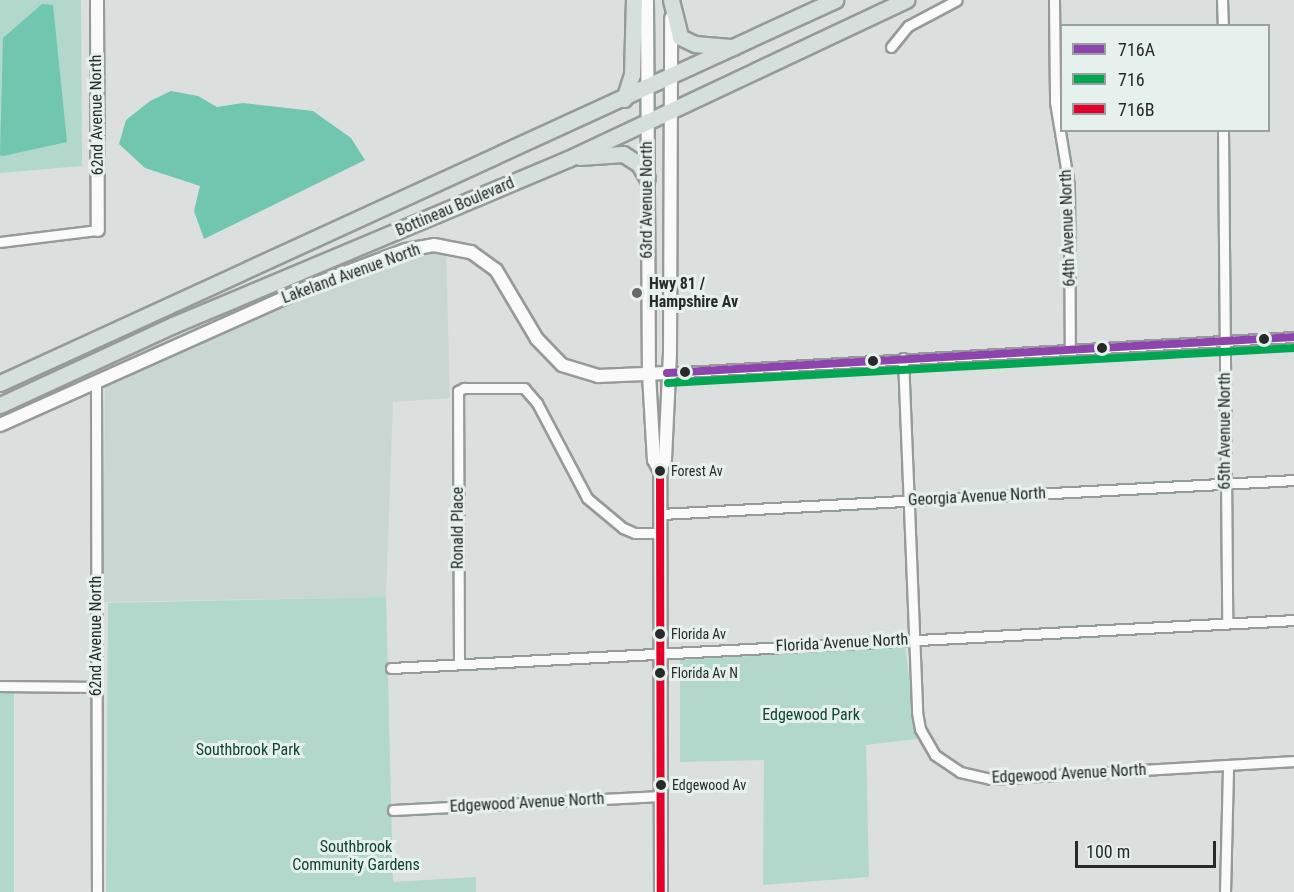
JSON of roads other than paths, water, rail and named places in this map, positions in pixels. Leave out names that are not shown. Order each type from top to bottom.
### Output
[{"type":"highway","points":[[624,99],[632,74],[634,0]]},
{"type":"highway","points":[[671,0],[680,37],[695,44],[736,47]]},
{"type":"highway","name":"Bottineau Boulevard","points":[[0,383],[646,90],[835,0]]},
{"type":"highway","name":"Bottineau Boulevard","points":[[0,405],[184,321],[568,159],[906,0]]},
{"type":"highway","points":[[568,159],[623,154],[639,164],[647,178]]},
{"type":"street","name":"62nd Avenue North","points":[[96,0],[98,230]]},
{"type":"street","name":"63rd Avenue North","points":[[647,0],[649,374],[654,460],[660,471]]},
{"type":"street","name":"63rd Avenue North","points":[[662,892],[660,471],[665,459],[671,0]]},
{"type":"street","points":[[891,47],[908,26],[957,0]]},
{"type":"street","name":"64th Avenue North","points":[[1054,0],[1055,102],[1069,186],[1070,350]]},
{"type":"street","points":[[1222,0],[1223,24]]},
{"type":"street","name":"65th Avenue North","points":[[1223,132],[1227,623]]},
{"type":"street","points":[[0,242],[98,230]]},
{"type":"street","name":"Lakeland Avenue North","points":[[0,425],[318,283],[406,250],[434,245],[471,252],[496,270],[537,339],[562,365],[590,375],[667,373]]},
{"type":"street","points":[[667,373],[1294,337]]},
{"type":"street","points":[[903,358],[914,639]]},
{"type":"street","name":"62nd Avenue North","points":[[96,381],[97,892]]},
{"type":"street","name":"Ronald Place","points":[[459,664],[458,392],[464,388],[524,388],[537,403],[587,498],[623,528],[635,533],[660,534]]},
{"type":"street","name":"Georgia Avenue North","points":[[661,514],[1294,480]]},
{"type":"street","name":"Florida Avenue North","points":[[391,668],[1294,620]]},
{"type":"street","name":"Edgewood Avenue North","points":[[914,639],[920,729],[935,755],[960,772],[990,779],[1294,761]]},
{"type":"street","points":[[0,686],[97,687]]},
{"type":"street","points":[[1225,892],[1228,765]]},
{"type":"street","name":"Edgewood Avenue North","points":[[393,810],[661,796]]},
{"type":"place","name":"Hwy 81 / Hampshire Av","points":[[637,293]]},
{"type":"place","name":"Forest Av","points":[[660,471]]},
{"type":"place","name":"Florida Av","points":[[660,634]]},
{"type":"place","name":"Florida Av N","points":[[660,673]]},
{"type":"place","name":"Edgewood Av","points":[[661,785]]},
{"type":"park label","name":"Edgewood Park","points":[[811,715]]},
{"type":"park label","name":"Southbrook Park","points":[[248,750]]},
{"type":"park label","name":"Southbrook Community Gardens","points":[[356,856]]}]
